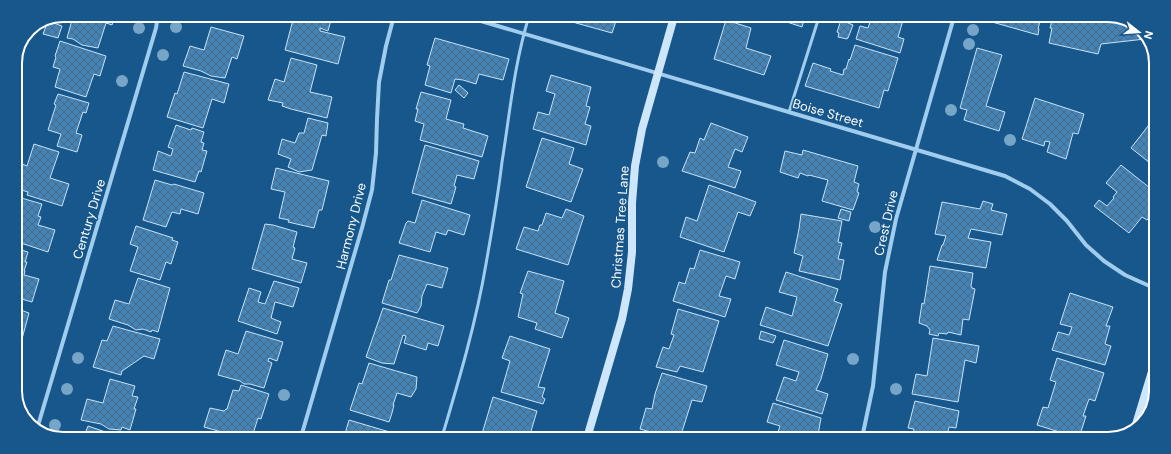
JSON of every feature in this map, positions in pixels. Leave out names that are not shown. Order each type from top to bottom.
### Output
[{"type":"street","name":"Century Drive","points":[[39,424],[157,22]]},
{"type":"street","name":"Harmony Drive","points":[[301,432],[372,190],[376,153],[380,82],[386,46],[392,22]]},
{"type":"street","name":"Boise Street","points":[[484,22],[1005,176],[1030,189],[1050,204],[1067,221],[1086,245],[1104,261],[1125,275],[1149,286]]},
{"type":"street","name":"Christmas Tree Lane","points":[[589,432],[622,320],[628,289],[632,252],[632,203],[635,166],[642,129],[672,22]]},
{"type":"street","name":"Crest Drive","points":[[863,432],[873,386],[885,272],[896,219],[953,22]]},
{"type":"street","points":[[1137,420],[1149,382]]},
{"type":"lane","points":[[443,432],[465,360],[486,265],[512,88],[523,34],[527,22]]},
{"type":"lane","points":[[789,112],[817,22]]},
{"type":"building","points":[[71,22],[113,22],[112,25],[106,23],[98,48],[82,45],[73,39],[67,38]]},
{"type":"building","points":[[292,22],[330,22],[328,31],[320,28],[320,31],[345,37],[338,64],[285,50]]},
{"type":"building","points":[[572,22],[616,22],[612,33]]},
{"type":"building","points":[[725,22],[732,22],[751,28],[746,48],[771,56],[764,75],[714,59]]},
{"type":"building","points":[[787,22],[804,22],[802,27]]},
{"type":"building","points":[[840,22],[846,22],[853,25],[847,39],[838,37],[839,33],[837,32]]},
{"type":"building","points":[[870,22],[902,22],[898,37],[904,39],[900,53],[856,39],[860,26],[868,28]]},
{"type":"building","points":[[992,22],[1040,22],[1038,35]]},
{"type":"building","points":[[1052,22],[1113,22],[1133,30],[1142,39],[1101,44],[1098,54],[1049,43],[1052,28],[1050,28]]},
{"type":"building","points":[[54,23],[62,26],[58,38],[43,34],[47,25]]},
{"type":"building","points":[[211,27],[244,36],[237,59],[232,57],[225,78],[211,76],[201,71],[183,66],[190,46],[204,50]]},
{"type":"building","points":[[435,38],[509,59],[503,80],[479,74],[476,84],[455,79],[451,93],[425,85],[430,66],[427,65]]},
{"type":"building","points":[[60,41],[106,56],[100,76],[94,74],[86,97],[55,87],[60,69],[53,67]]},
{"type":"building","points":[[855,45],[898,58],[888,91],[884,90],[879,108],[805,86],[813,63],[843,75],[844,69],[846,69]]},
{"type":"building","points":[[977,48],[1002,55],[986,106],[1005,112],[999,131],[964,120],[967,110],[960,108]]},
{"type":"building","points":[[291,58],[317,65],[310,92],[332,97],[327,118],[291,109],[282,106],[283,103],[268,100],[275,79],[284,82]]},
{"type":"building","points":[[184,72],[229,84],[224,103],[212,99],[203,128],[167,117],[175,93],[177,94]]},
{"type":"building","points":[[551,75],[591,87],[586,106],[590,107],[585,124],[591,126],[586,145],[533,129],[538,112],[549,115],[555,94],[546,91]]},
{"type":"building","points":[[459,85],[468,93],[464,98],[455,90]]},
{"type":"building","points":[[421,92],[451,100],[446,119],[464,124],[463,128],[488,136],[482,157],[420,140],[424,124],[415,121],[418,109],[416,109]]},
{"type":"building","points":[[58,94],[89,103],[86,113],[83,112],[76,133],[82,135],[77,152],[57,146],[61,134],[48,130]]},
{"type":"building","points":[[1035,98],[1084,114],[1078,134],[1073,133],[1066,159],[1047,152],[1050,142],[1045,141],[1044,146],[1022,139]]},
{"type":"building","points":[[308,118],[328,123],[326,136],[322,135],[312,170],[299,172],[288,167],[291,159],[278,154],[282,139],[295,143],[299,133],[304,133]]},
{"type":"building","points":[[711,123],[748,137],[742,152],[735,149],[728,167],[741,171],[735,188],[682,171],[690,152],[695,153],[700,138],[704,140]]},
{"type":"building","points":[[176,125],[191,130],[192,128],[204,132],[201,142],[204,143],[202,150],[207,151],[201,172],[199,171],[195,182],[153,170],[158,151],[171,156],[173,149],[168,147]]},
{"type":"building","points":[[1149,125],[1149,162],[1131,148]]},
{"type":"building","points":[[542,138],[574,148],[569,164],[583,169],[571,202],[526,187]]},
{"type":"building","points":[[34,144],[59,152],[50,178],[69,184],[62,206],[27,195],[28,192],[22,190],[22,164],[27,166]]},
{"type":"building","points":[[425,145],[479,161],[474,179],[457,175],[454,186],[456,187],[451,204],[412,193]]},
{"type":"building","points":[[803,150],[858,166],[854,182],[859,184],[857,192],[859,193],[853,210],[822,201],[828,180],[800,173],[798,178],[780,172],[785,151],[802,155]]},
{"type":"building","points":[[1121,165],[1149,187],[1149,218],[1147,220],[1142,217],[1129,233],[1094,206],[1099,200],[1107,206],[1114,198],[1113,197],[1117,192],[1106,183]]},
{"type":"building","points":[[276,168],[329,181],[322,210],[319,210],[314,228],[288,222],[289,220],[279,218],[285,192],[271,189]]},
{"type":"building","points":[[155,180],[204,193],[198,214],[181,209],[180,214],[172,212],[166,227],[143,220]]},
{"type":"building","points":[[709,185],[756,202],[750,216],[738,212],[724,252],[680,237],[686,217],[697,221]]},
{"type":"building","points":[[22,198],[42,204],[38,216],[41,217],[38,225],[55,230],[48,252],[22,243]]},
{"type":"building","points":[[422,200],[470,215],[464,235],[448,230],[446,235],[436,232],[430,252],[399,243],[406,223],[408,221],[415,223]]},
{"type":"building","points":[[983,201],[993,204],[991,210],[1007,214],[1002,235],[971,229],[968,238],[991,242],[986,268],[937,260],[946,236],[935,234],[942,202],[980,209]]},
{"type":"building","points":[[566,209],[584,216],[568,265],[516,249],[524,227],[538,231],[540,225],[542,225],[546,213],[562,218]]},
{"type":"building","points":[[841,209],[851,212],[849,221],[838,218]]},
{"type":"building","points":[[801,214],[842,221],[838,242],[842,243],[838,259],[844,260],[840,280],[799,271],[803,256],[794,253]]},
{"type":"building","points":[[265,224],[297,232],[293,247],[295,248],[292,259],[307,263],[301,283],[252,269]]},
{"type":"building","points":[[136,226],[173,238],[172,240],[178,242],[171,264],[166,262],[160,280],[130,271],[138,247],[130,244]]},
{"type":"building","points":[[22,250],[28,252],[25,262],[27,262],[24,275],[39,279],[32,302],[22,299]]},
{"type":"building","points":[[700,250],[740,262],[735,279],[726,276],[719,296],[731,299],[725,317],[673,301],[679,282],[685,284],[690,268],[694,269]]},
{"type":"building","points":[[399,255],[448,268],[442,288],[427,284],[422,296],[421,306],[417,313],[382,303]]},
{"type":"building","points":[[930,266],[973,273],[971,286],[975,289],[969,320],[963,319],[961,335],[948,332],[947,334],[939,333],[938,336],[929,334],[930,330],[927,326],[919,323],[922,303],[924,304]]},
{"type":"building","points":[[528,271],[564,281],[555,313],[569,318],[562,338],[535,329],[537,323],[518,317],[523,294],[520,293]]},
{"type":"building","points":[[786,272],[838,289],[834,301],[842,304],[828,346],[760,325],[766,307],[792,316],[797,297],[779,292]]},
{"type":"building","points":[[138,278],[170,288],[158,332],[152,330],[151,332],[143,329],[136,330],[128,325],[109,319],[115,300],[129,304]]},
{"type":"building","points":[[274,281],[299,288],[293,307],[275,302],[271,318],[281,322],[277,334],[238,321],[249,288],[261,292],[258,302],[265,304]]},
{"type":"building","points":[[1070,293],[1113,307],[1106,326],[1110,326],[1105,344],[1111,346],[1105,365],[1052,350],[1058,332],[1069,335],[1072,327],[1060,324]]},
{"type":"building","points":[[383,308],[444,326],[438,346],[428,343],[426,350],[404,343],[406,336],[403,335],[394,364],[382,363],[366,357]]},
{"type":"building","points":[[678,309],[719,321],[703,372],[680,366],[677,372],[656,367],[663,347],[669,349],[674,335],[671,334]]},
{"type":"building","points":[[22,310],[29,313],[22,339]]},
{"type":"building","points":[[113,326],[160,339],[154,359],[144,356],[122,371],[121,375],[93,367],[102,340],[107,341]]},
{"type":"building","points":[[246,331],[283,342],[277,361],[269,358],[268,361],[272,363],[264,388],[244,384],[240,381],[218,375],[226,350],[238,354]]},
{"type":"building","points":[[761,331],[776,336],[773,343],[759,339]]},
{"type":"building","points":[[510,336],[550,349],[538,387],[545,388],[542,397],[545,399],[543,404],[501,392],[510,361],[502,358]]},
{"type":"building","points":[[933,338],[979,346],[976,363],[965,360],[958,402],[912,394],[916,374],[927,376]]},
{"type":"building","points":[[784,340],[828,354],[821,379],[816,390],[828,394],[822,414],[776,400],[784,377],[796,381],[799,372],[776,365]]},
{"type":"building","points":[[1057,358],[1104,373],[1095,401],[1089,399],[1083,416],[1086,416],[1081,432],[1060,432],[1037,425],[1043,407],[1048,408],[1056,382],[1050,380]]},
{"type":"building","points":[[369,363],[417,377],[416,389],[411,397],[397,393],[389,422],[350,410],[359,383],[362,384]]},
{"type":"building","points":[[662,373],[707,386],[702,402],[692,400],[682,432],[651,432],[640,429],[646,408],[652,409]]},
{"type":"building","points":[[110,379],[135,386],[132,396],[138,397],[130,430],[122,427],[121,430],[109,429],[101,424],[81,420],[87,399],[103,403]]},
{"type":"building","points":[[241,385],[269,394],[261,419],[258,418],[254,432],[222,432],[204,427],[210,408],[224,411],[227,409],[233,390],[239,391]]},
{"type":"building","points":[[493,397],[537,411],[531,432],[482,432]]},
{"type":"building","points":[[915,401],[959,411],[956,428],[949,427],[948,432],[913,432],[914,429],[908,428]]},
{"type":"building","points":[[773,403],[821,418],[819,432],[778,432],[780,426],[767,422]]},
{"type":"building","points":[[349,420],[390,432],[345,432]]},
{"type":"building","points":[[88,426],[105,432],[86,432]]}]
